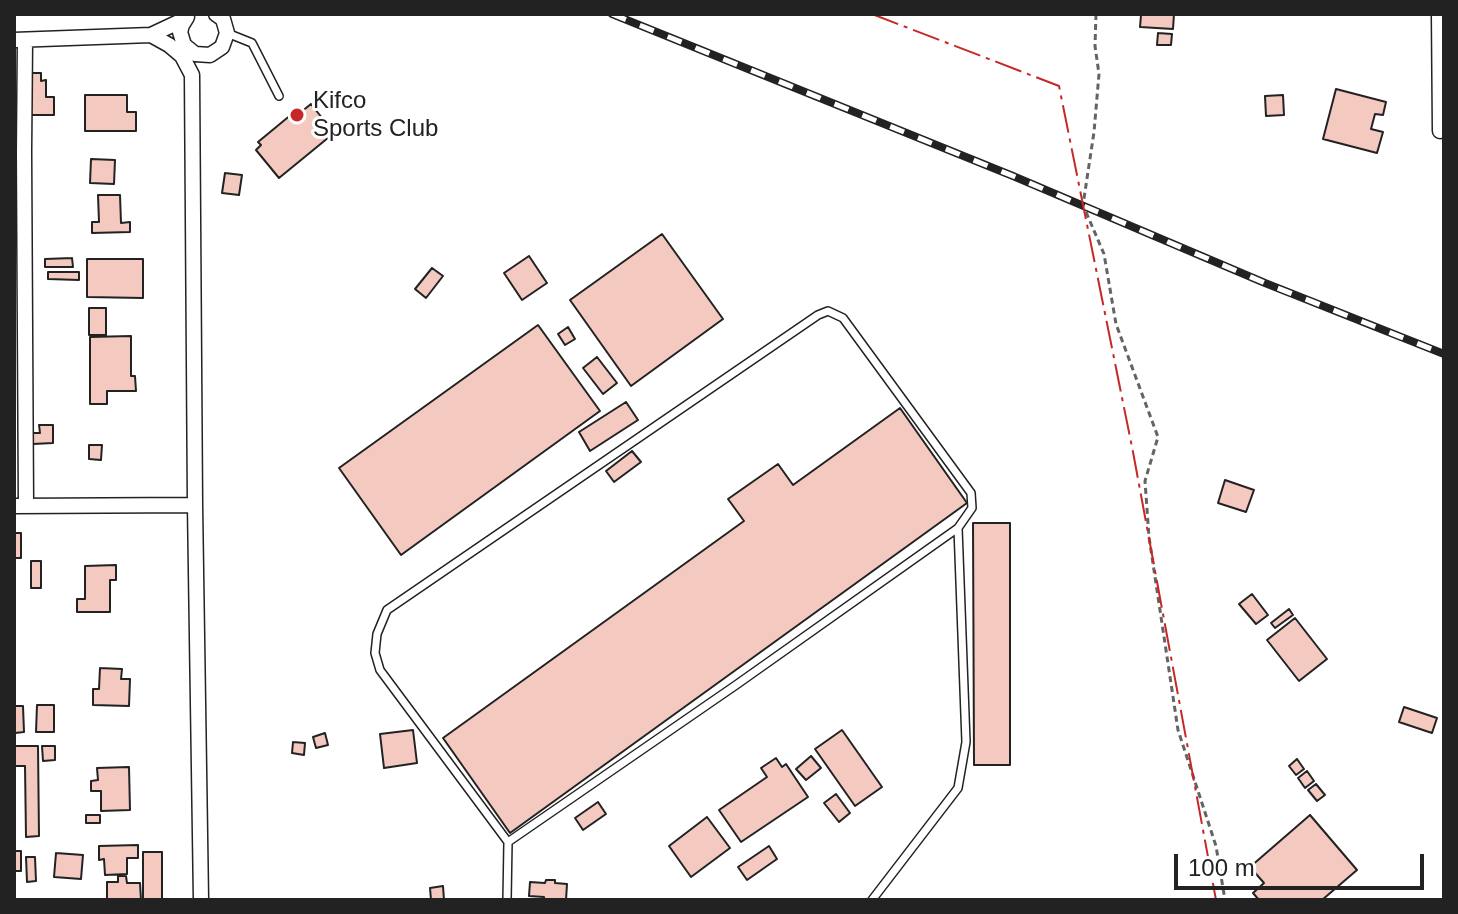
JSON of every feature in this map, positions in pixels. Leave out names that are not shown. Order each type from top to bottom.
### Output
[{"type":"street","points":[[169,45],[202,55],[222,47],[227,33],[223,19],[216,14]]},
{"type":"street","points":[[1439,14],[1440,131]]},
{"type":"street","points":[[188,16],[182,25],[181,39],[184,45],[202,55]]},
{"type":"street","points":[[188,16],[151,35],[20,40],[20,506],[195,505]]},
{"type":"street","points":[[151,35],[182,56],[192,75]]},
{"type":"street","points":[[201,900],[192,75],[202,55]]},
{"type":"lane","points":[[227,33],[252,43],[279,96]]},
{"type":"lane","points":[[507,900],[508,842],[380,670],[375,653],[377,634],[387,610],[818,315],[828,311],[843,318],[971,493],[972,508],[958,528],[508,842]]},
{"type":"lane","points":[[872,900],[958,788],[966,742],[958,528]]},
{"type":"path","points":[[1096,14],[1095,46],[1099,74],[1083,205],[1104,254],[1116,324],[1158,437],[1145,481],[1149,537],[1178,730],[1216,846],[1225,900]]},
{"type":"building","points":[[1174,14],[1173,29],[1140,27],[1141,15]]},
{"type":"building","points":[[1158,33],[1172,34],[1171,45],[1157,45]]},
{"type":"building","points":[[30,73],[41,73],[41,81],[46,80],[46,97],[54,97],[54,115],[30,115]]},
{"type":"building","points":[[1336,89],[1386,102],[1383,115],[1375,114],[1371,129],[1383,132],[1377,153],[1323,139]]},
{"type":"building","points":[[85,95],[127,95],[127,112],[136,112],[136,131],[85,131]]},
{"type":"building","points":[[1283,95],[1284,115],[1266,116],[1265,96]]},
{"type":"building","points":[[311,104],[334,133],[279,178],[256,150],[261,145],[258,142],[298,109],[301,112]]},
{"type":"building","points":[[91,159],[115,160],[114,184],[90,183]]},
{"type":"building","points":[[225,173],[242,175],[239,195],[222,193]]},
{"type":"building","points":[[98,195],[120,195],[121,223],[130,222],[130,232],[92,233],[92,222],[99,222]]},
{"type":"building","points":[[662,234],[723,319],[631,386],[570,300]]},
{"type":"building","points":[[529,256],[547,283],[522,300],[504,273]]},
{"type":"building","points":[[72,258],[73,267],[45,267],[45,259]]},
{"type":"building","points":[[87,259],[143,259],[143,298],[87,297]]},
{"type":"building","points":[[432,268],[443,276],[426,298],[415,289]]},
{"type":"building","points":[[48,272],[79,272],[79,280],[48,279]]},
{"type":"building","points":[[89,308],[106,308],[106,335],[89,335]]},
{"type":"building","points":[[538,325],[600,411],[401,555],[339,468]]},
{"type":"building","points":[[568,327],[575,339],[565,345],[558,334]]},
{"type":"building","points":[[131,336],[131,376],[135,376],[136,391],[107,391],[107,404],[90,404],[90,337]]},
{"type":"building","points":[[597,357],[617,383],[603,394],[583,368]]},
{"type":"building","points":[[626,402],[638,420],[590,451],[579,432]]},
{"type":"building","points":[[900,408],[967,503],[510,833],[443,738],[744,521],[728,499],[778,464],[793,485]]},
{"type":"building","points":[[39,425],[53,425],[53,443],[33,444],[33,433],[40,433]]},
{"type":"building","points":[[89,445],[102,445],[101,460],[89,459]]},
{"type":"building","points":[[632,451],[641,462],[614,482],[606,471]]},
{"type":"building","points":[[1225,480],[1254,490],[1246,512],[1218,503]]},
{"type":"building","points":[[973,523],[1010,523],[1010,765],[974,765]]},
{"type":"building","points":[[14,533],[21,533],[21,558],[14,558]]},
{"type":"building","points":[[31,561],[41,561],[41,588],[31,588]]},
{"type":"building","points":[[116,565],[116,580],[110,580],[110,612],[77,612],[77,599],[85,599],[85,566]]},
{"type":"building","points":[[1252,594],[1268,615],[1256,624],[1239,604]]},
{"type":"building","points":[[1289,609],[1293,615],[1275,628],[1271,623]]},
{"type":"building","points":[[1295,618],[1327,659],[1299,681],[1267,640]]},
{"type":"building","points":[[100,668],[122,669],[121,679],[130,679],[129,706],[93,705],[93,689],[99,689]]},
{"type":"building","points":[[37,705],[54,705],[54,732],[36,732]]},
{"type":"building","points":[[14,706],[23,706],[24,732],[15,733]]},
{"type":"building","points":[[1404,707],[1437,718],[1432,733],[1399,722]]},
{"type":"building","points":[[413,730],[417,763],[384,768],[380,734]]},
{"type":"building","points":[[842,730],[882,787],[855,806],[815,749]]},
{"type":"building","points":[[325,733],[328,745],[316,748],[313,737]]},
{"type":"building","points":[[293,742],[305,743],[304,755],[292,753]]},
{"type":"building","points":[[14,746],[38,746],[39,836],[26,837],[25,766],[14,766]]},
{"type":"building","points":[[42,746],[55,746],[55,760],[43,761]]},
{"type":"building","points":[[811,756],[821,768],[806,780],[796,769]]},
{"type":"building","points":[[776,758],[782,767],[786,764],[808,797],[741,842],[719,810],[767,777],[761,768]]},
{"type":"building","points":[[1297,759],[1304,769],[1296,775],[1289,766]]},
{"type":"building","points":[[129,767],[130,810],[101,811],[101,791],[91,791],[91,781],[98,780],[97,768]]},
{"type":"building","points":[[1307,771],[1314,781],[1305,788],[1298,778]]},
{"type":"building","points":[[1316,784],[1325,795],[1317,801],[1308,790]]},
{"type":"building","points":[[836,794],[850,813],[839,822],[824,803]]},
{"type":"building","points":[[598,802],[606,814],[583,830],[575,818]]},
{"type":"building","points":[[86,815],[100,815],[100,823],[86,823]]},
{"type":"building","points":[[1310,815],[1357,870],[1322,900],[1259,900],[1253,893],[1264,883],[1250,867]]},
{"type":"building","points":[[707,817],[730,848],[691,877],[669,846]]},
{"type":"building","points":[[138,845],[138,858],[127,858],[127,874],[105,875],[104,859],[99,860],[99,846]]},
{"type":"building","points":[[769,846],[777,859],[747,880],[738,867]]},
{"type":"building","points":[[14,851],[21,851],[21,871],[14,871]]},
{"type":"building","points":[[143,852],[162,852],[162,900],[143,900]]},
{"type":"building","points":[[56,853],[83,855],[81,879],[54,877]]},
{"type":"building","points":[[26,857],[35,857],[36,881],[27,882]]},
{"type":"building","points":[[118,876],[126,876],[127,883],[140,883],[141,900],[107,900],[107,882],[118,882]]},
{"type":"building","points":[[546,880],[567,884],[566,900],[529,896],[530,882],[545,883]]},
{"type":"building","points":[[443,886],[444,900],[431,900],[430,888]]},
{"type":"railway","points":[[612,14],[1444,354]]},
{"type":"power","points":[[872,14],[1059,86],[1133,452],[1216,900]]},
{"type":"place","name":"Kifco Sports Club","points":[[297,115]]}]
